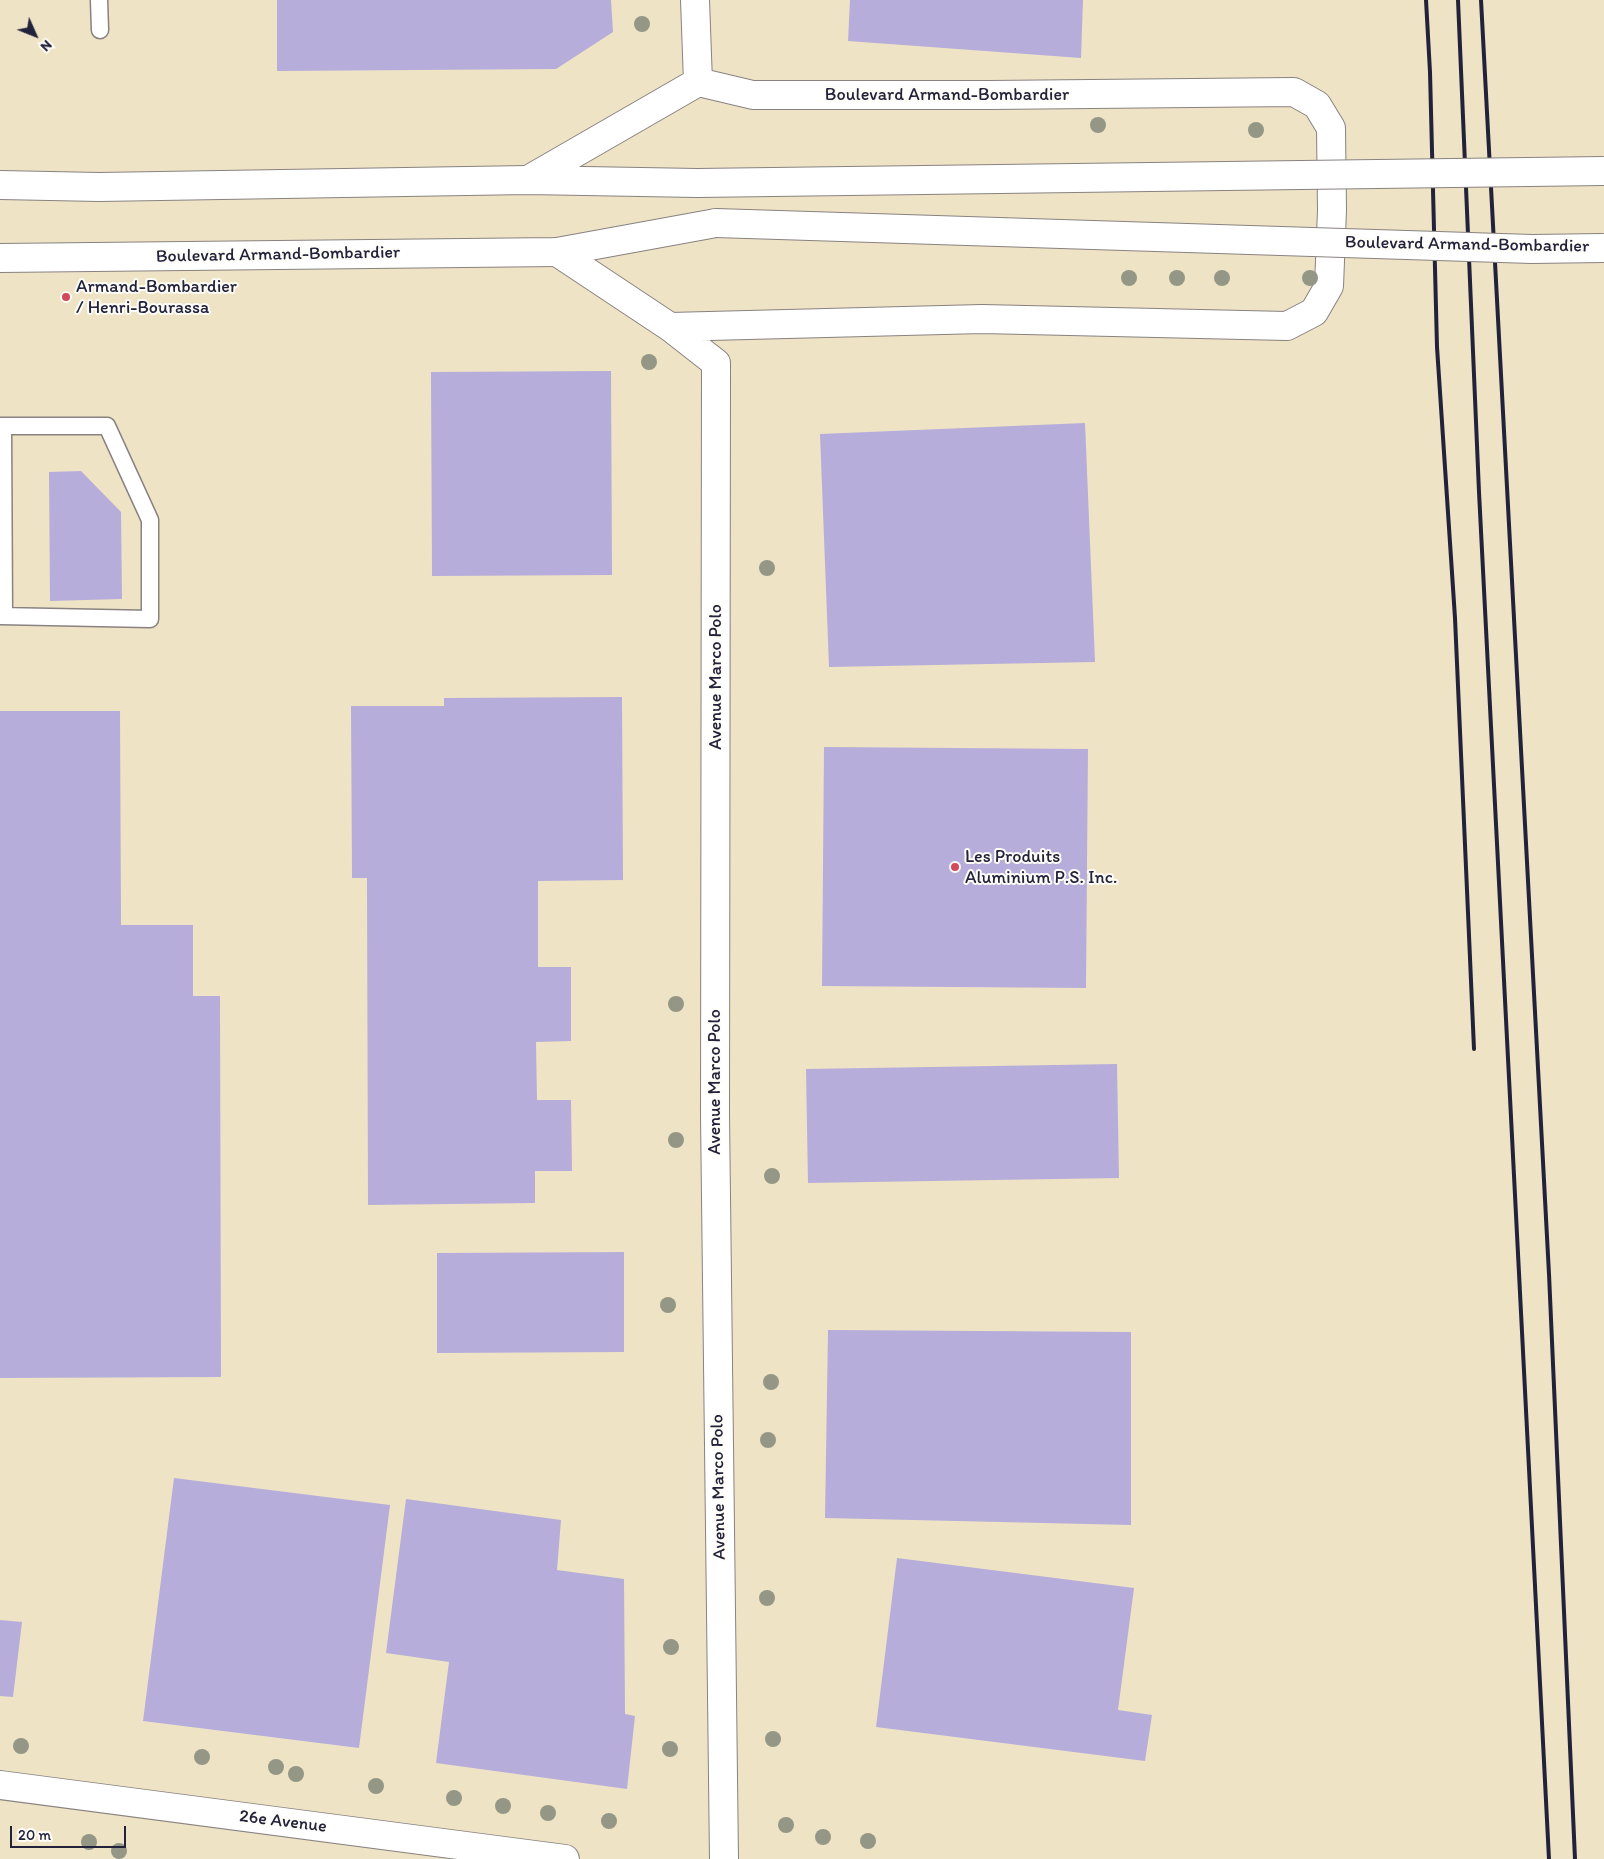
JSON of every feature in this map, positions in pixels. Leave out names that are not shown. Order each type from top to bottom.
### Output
[{"type":"street","points":[[528,180],[698,82],[695,0]]},
{"type":"street","name":"Boulevard Armand-Bombardier","points":[[670,327],[982,319],[1287,326],[1314,312],[1329,286],[1332,210],[1331,128],[1317,105],[1294,92],[990,96],[753,95],[698,82]]},
{"type":"street","points":[[0,185],[99,187],[528,180],[697,183],[1604,171]]},
{"type":"street","name":"Boulevard Armand-Bombardier","points":[[0,258],[557,252],[716,223],[1532,249],[1604,248]]},
{"type":"street","points":[[557,252],[670,327]]},
{"type":"street","name":"Avenue Marco Polo","points":[[670,327],[716,363],[715,1114],[724,1859]]},
{"type":"street","name":"26e Avenue","points":[[0,1785],[565,1859]]},
{"type":"lane","points":[[99,0],[100,30]]},
{"type":"lane","points":[[1,426],[107,426],[150,520],[150,618],[2,616],[1,426]]},
{"type":"building","points":[[277,0],[611,0],[613,32],[556,69],[277,71]]},
{"type":"building","points":[[850,0],[1083,0],[1081,58],[848,41]]},
{"type":"building","points":[[611,371],[612,575],[432,576],[431,372]]},
{"type":"building","points":[[1085,423],[1095,662],[829,667],[820,434]]},
{"type":"building","points":[[81,471],[121,512],[122,599],[50,601],[49,472]]},
{"type":"building","points":[[622,697],[623,880],[538,881],[538,967],[571,967],[571,1041],[536,1042],[537,1100],[571,1100],[572,1171],[535,1171],[535,1203],[368,1205],[367,878],[352,878],[351,706],[444,706],[444,698]]},
{"type":"building","points":[[0,711],[120,711],[121,925],[193,925],[193,996],[220,996],[221,1377],[0,1378]]},
{"type":"building","name":"Les Produits Aluminium P.S. Inc.","points":[[824,747],[1088,749],[1086,988],[822,986]]},
{"type":"building","points":[[1117,1064],[1119,1178],[808,1183],[806,1069]]},
{"type":"building","points":[[624,1252],[624,1352],[437,1353],[437,1253]]},
{"type":"building","points":[[828,1330],[1131,1332],[1131,1525],[825,1518]]},
{"type":"building","points":[[174,1478],[390,1505],[359,1748],[143,1721]]},
{"type":"building","points":[[406,1499],[561,1520],[557,1570],[624,1579],[625,1714],[635,1716],[627,1789],[436,1763],[449,1662],[386,1653]]},
{"type":"building","points":[[897,1558],[1134,1588],[1118,1710],[1152,1715],[1145,1761],[876,1727]]},
{"type":"building","points":[[0,1620],[22,1622],[13,1697],[0,1696]]},
{"type":"railway","points":[[1426,0],[1430,72],[1437,347],[1455,618],[1474,1049]]},
{"type":"railway","points":[[1458,0],[1479,492],[1549,1859]]},
{"type":"railway","points":[[1481,0],[1549,1274],[1575,1859]]},
{"type":"place","name":"Armand-Bombardier / Henri-Bourassa","points":[[66,297]]},
{"type":"place","name":"Les Produits Aluminium P.S. Inc.","points":[[955,867]]}]
